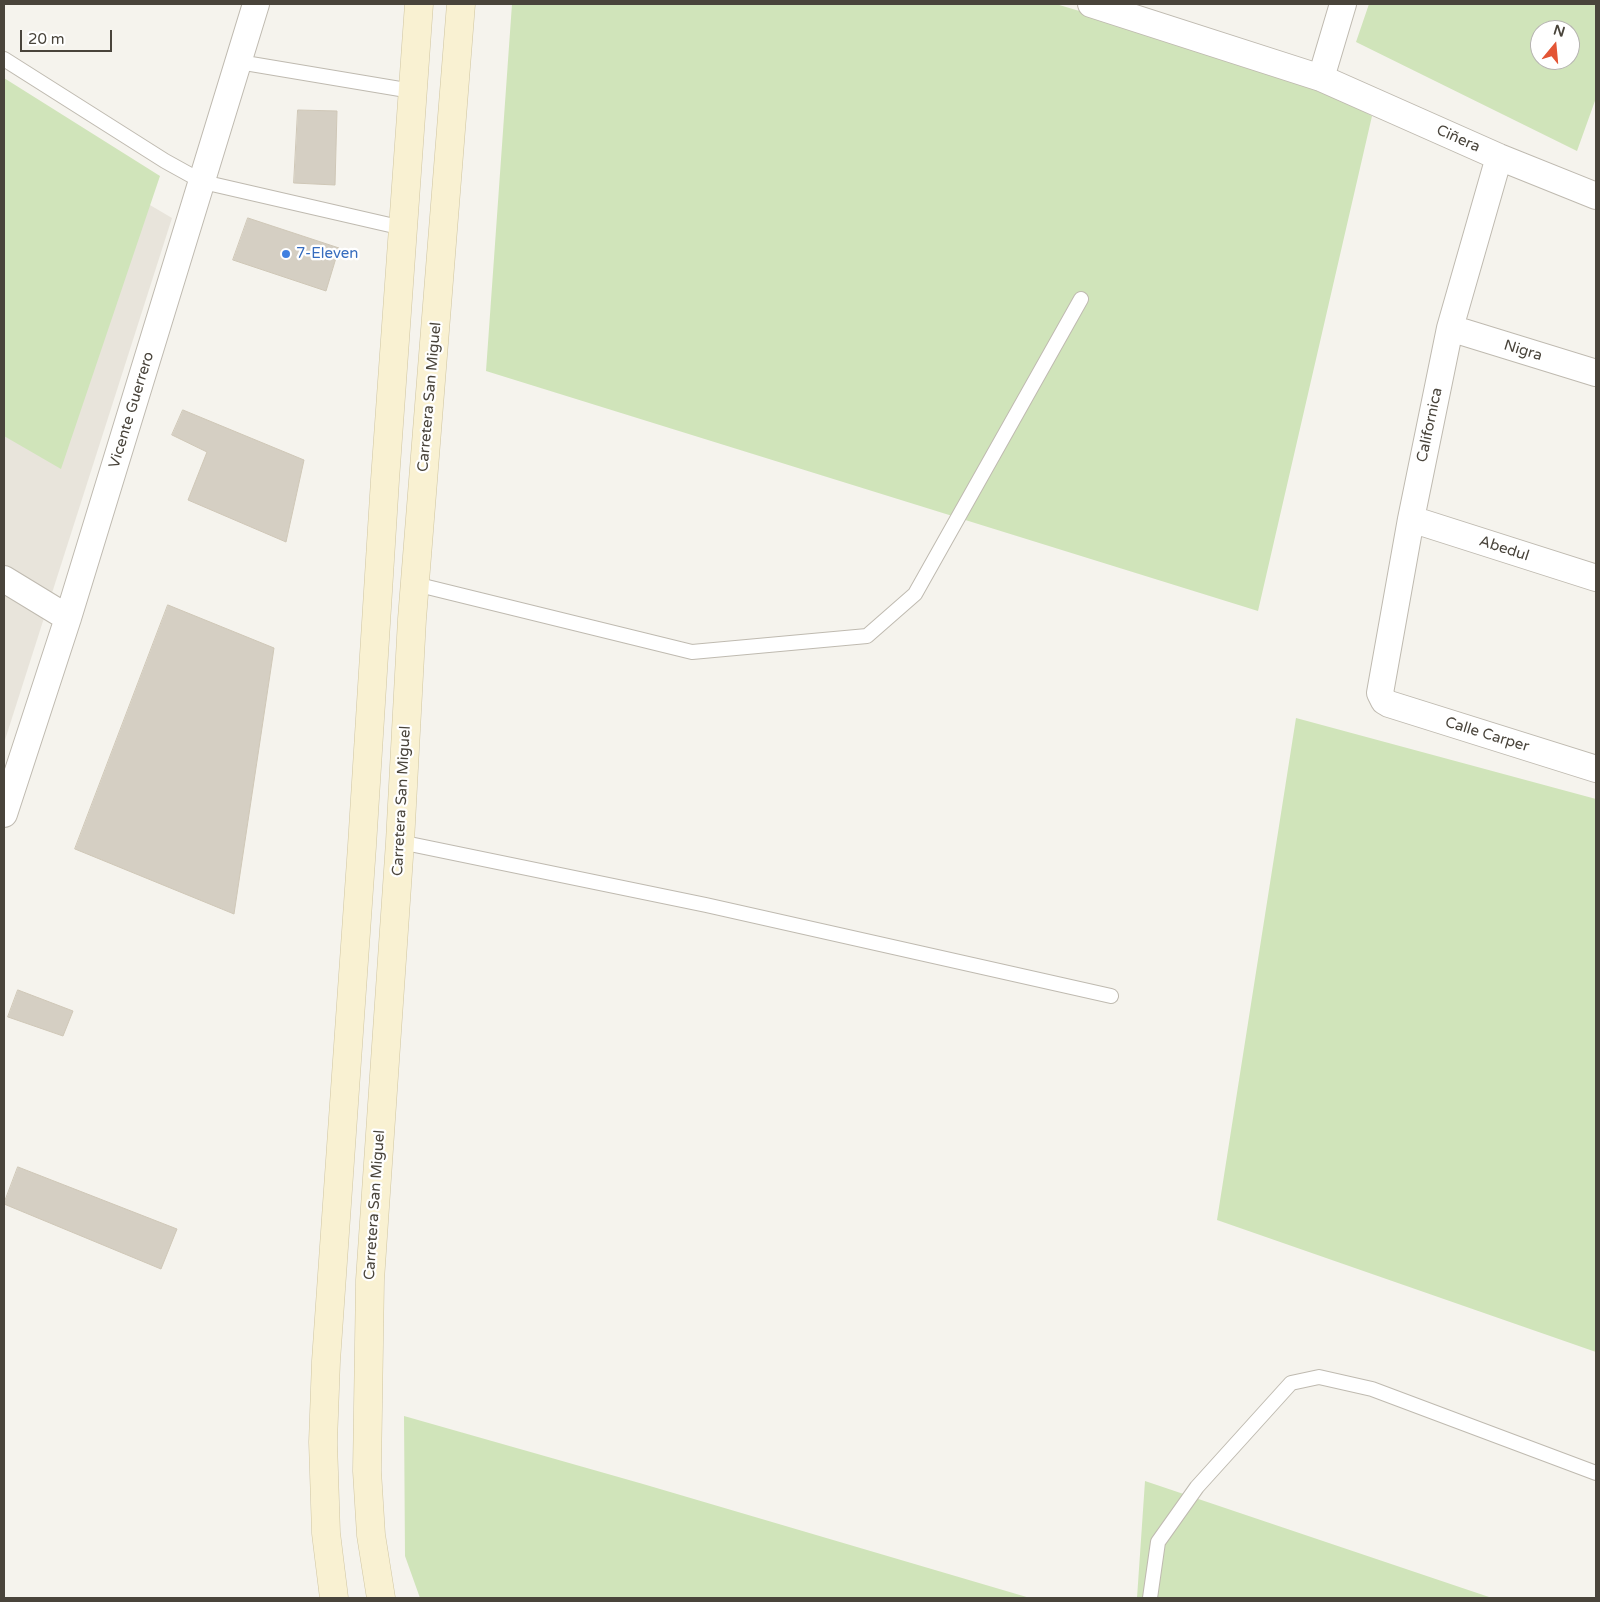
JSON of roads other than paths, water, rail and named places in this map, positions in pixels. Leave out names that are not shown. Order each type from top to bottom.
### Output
[{"type":"main road","points":[[334,1598],[326,1532],[323,1442],[326,1370],[418,4]]},
{"type":"main road","name":"Carretera San Miguel","points":[[381,1598],[370,1535],[367,1471],[370,1290],[415,584],[461,4]]},
{"type":"street","name":"Vicente Guerrero","points":[[4,814],[68,618],[256,4]]},
{"type":"street","name":"Ciñera","points":[[1091,4],[1320,78],[1499,157],[1596,196]]},
{"type":"street","points":[[1320,78],[1343,4]]},
{"type":"street","name":"Californica","points":[[1380,697],[1411,520],[1450,328],[1499,157]]},
{"type":"street","name":"Nigra","points":[[1450,328],[1596,373]]},
{"type":"street","name":"Abedul","points":[[1411,520],[1596,578]]},
{"type":"street","points":[[4,579],[68,618]]},
{"type":"street","name":"Calle Carper","points":[[1380,697],[1389,704],[1596,770]]},
{"type":"lane","points":[[4,59],[165,161],[202,182],[403,228]]},
{"type":"lane","points":[[239,62],[412,91]]},
{"type":"lane","points":[[415,584],[692,652],[866,636],[915,594],[1081,299]]},
{"type":"lane","points":[[400,842],[706,904],[1111,996]]},
{"type":"lane","points":[[1150,1598],[1158,1542],[1197,1487],[1291,1383],[1319,1377],[1372,1389],[1596,1473]]},
{"type":"place","name":"7-Eleven","points":[[286,254]]}]
